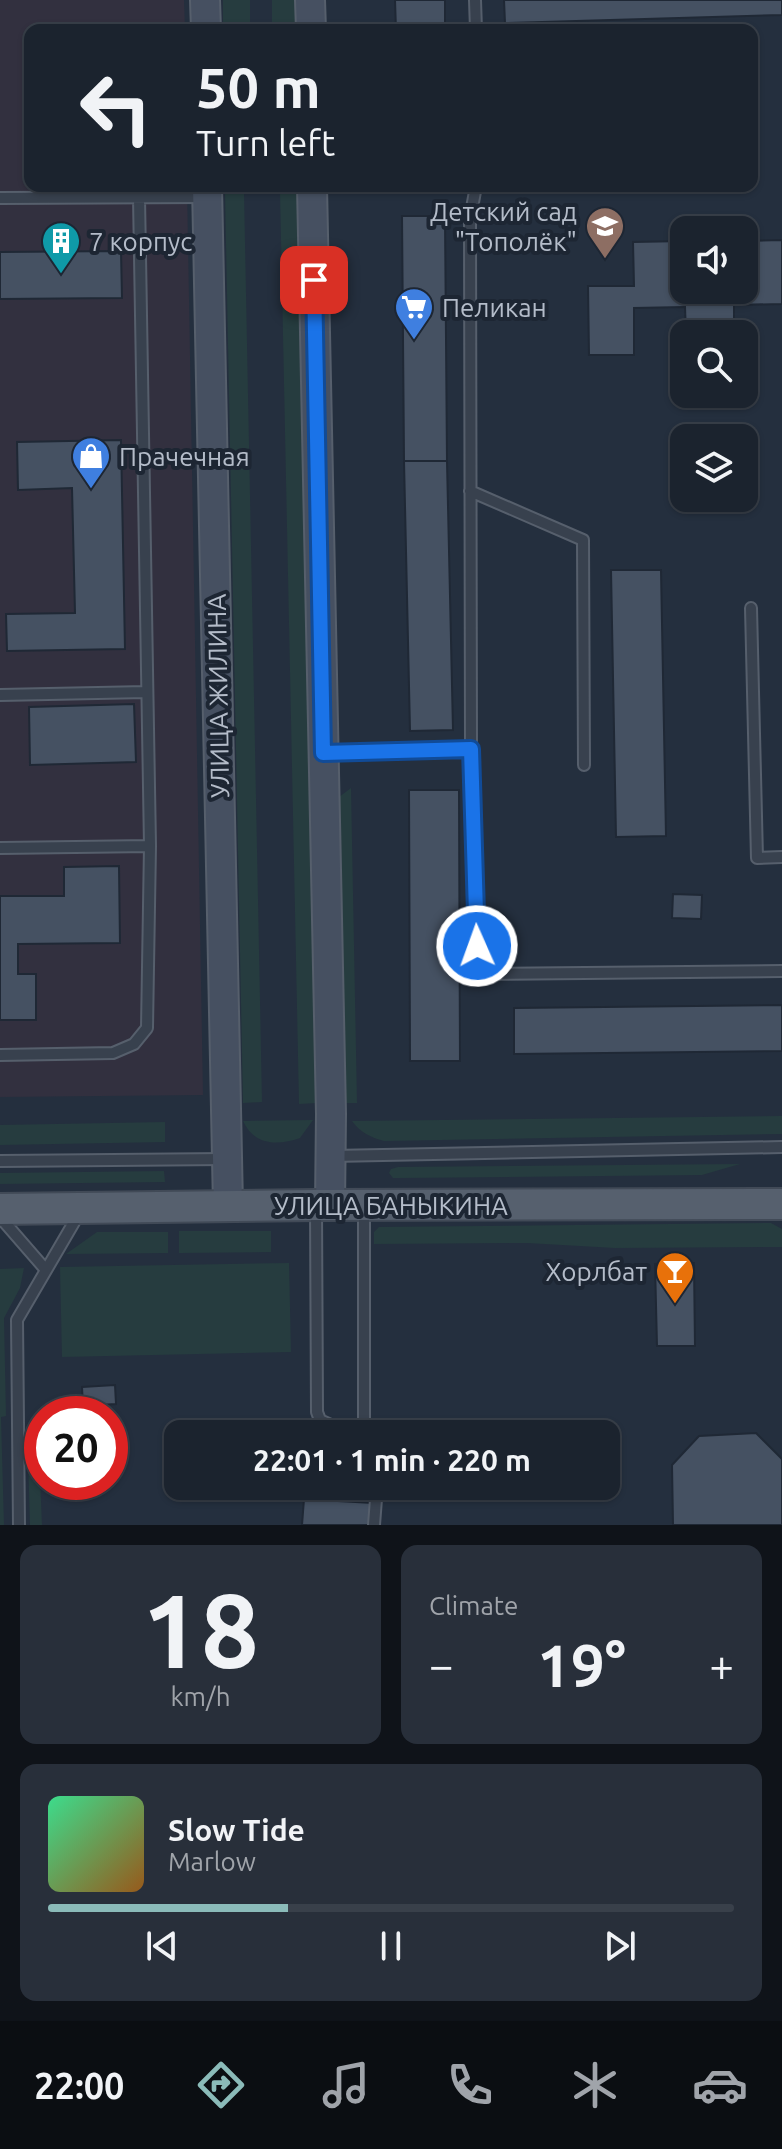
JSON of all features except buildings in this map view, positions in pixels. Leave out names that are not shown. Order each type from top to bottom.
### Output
[{"type":"main road","points":[[205,0],[206,24]]},
{"type":"main road","points":[[310,0],[311,24]]},
{"type":"main road","name":"УЛИЦА ЖИЛИНА","points":[[207,192],[228,1206]]},
{"type":"main road","points":[[312,192],[330,1156],[323,1205]]},
{"type":"main road","name":"УЛИЦА БАНЫКИНА","points":[[0,1209],[782,1204]]},
{"type":"lane","points":[[475,0],[476,24]]},
{"type":"lane","points":[[0,198],[139,197],[207,192]]},
{"type":"lane","points":[[475,192],[470,219],[471,749],[478,974],[782,971]]},
{"type":"lane","points":[[0,1055],[113,1053],[134,1044],[147,1028],[150,846],[139,197]]},
{"type":"lane","points":[[470,491],[583,540],[584,765]]},
{"type":"lane","points":[[751,608],[757,858],[782,857]]},
{"type":"lane","points":[[0,695],[146,692]]},
{"type":"lane","points":[[323,753],[471,749]]},
{"type":"lane","points":[[0,848],[150,846]]},
{"type":"lane","points":[[330,1156],[782,1147]]},
{"type":"lane","points":[[0,1161],[228,1159]]},
{"type":"lane","points":[[320,1420],[317,1412],[323,1205]]},
{"type":"lane","points":[[364,1206],[367,1420]]},
{"type":"lane","points":[[19,1525],[17,1320],[82,1208]]},
{"type":"lane","points":[[0,1217],[46,1270]]},
{"type":"lane","points":[[374,1525],[376,1500]]},
{"type":"shaded area","points":[[0,0],[184,0],[185,24],[24,24],[24,192],[187,192],[203,1095],[0,1097]]},
{"type":"green space","points":[[223,0],[250,0],[250,24],[223,24]]},
{"type":"green space","points":[[272,0],[299,0],[299,24],[272,24]]},
{"type":"green space","points":[[225,192],[244,192],[262,1102],[243,1103]]},
{"type":"green space","points":[[280,192],[298,192],[317,1103],[299,1104]]},
{"type":"green space","points":[[351,788],[357,1103],[342,1103],[336,806],[339,797]]},
{"type":"green space","points":[[782,1116],[782,1134],[384,1141],[366,1134],[352,1121]]},
{"type":"green space","points":[[313,1120],[300,1138],[283,1142],[260,1139],[243,1121]]},
{"type":"green space","points":[[165,1122],[165,1142],[0,1145],[0,1125]]},
{"type":"green space","points":[[740,1164],[702,1175],[393,1178],[389,1173],[398,1167]]},
{"type":"green space","points":[[164,1171],[165,1182],[0,1184],[0,1173]]},
{"type":"green space","points":[[771,1223],[782,1229],[782,1247],[374,1244],[374,1232],[379,1227]]},
{"type":"green space","points":[[179,1231],[271,1231],[271,1252],[179,1253]]},
{"type":"green space","points":[[97,1232],[168,1232],[168,1253],[66,1254]]},
{"type":"green space","points":[[289,1263],[291,1352],[62,1357],[60,1267]]},
{"type":"green space","points":[[24,1268],[20,1288],[4,1318],[6,1416],[1,1417],[4,1525],[0,1525],[0,1269]]},
{"type":"green space","points":[[29,1500],[41,1500],[42,1525],[30,1525]]},
{"type":"place","name":"Детский сад \"Тополёк\"","points":[[605,260]]},
{"type":"place","name":"7 корпус","points":[[61,275]]},
{"type":"place","name":"Пеликан","points":[[414,341]]},
{"type":"place","name":"Прачечная","points":[[91,490]]},
{"type":"place","name":"Хорлбат","points":[[675,1305]]},
{"type":"route","points":[[314,280],[323,753],[471,749],[477,946]]}]
